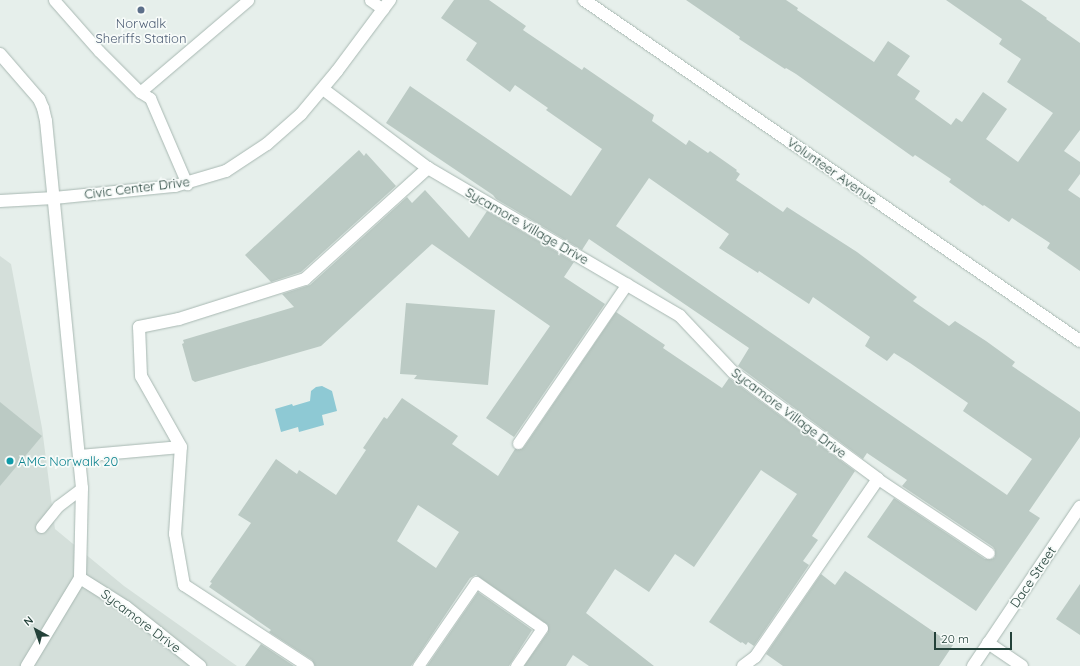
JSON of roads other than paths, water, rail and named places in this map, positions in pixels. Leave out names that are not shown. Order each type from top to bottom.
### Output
[{"type":"street","name":"Volunteer Avenue","points":[[584,0],[1080,341]]},
{"type":"street","name":"Civic Center Drive","points":[[0,201],[54,198],[186,184],[226,171],[267,144],[300,114],[323,88],[386,5]]},
{"type":"street","points":[[0,54],[39,99],[43,108],[54,198],[82,488],[80,578],[27,666]]},
{"type":"street","name":"Sycamore Village Drive","points":[[323,88],[428,168],[680,316],[733,372],[878,479]]},
{"type":"street","points":[[308,666],[184,585],[176,534],[181,447],[141,376],[139,327],[179,320],[305,279],[428,168]]},
{"type":"street","points":[[80,456],[181,447]]},
{"type":"street","points":[[743,666],[755,658],[878,479]]},
{"type":"street","name":"Dace Street","points":[[973,666],[1080,507]]},
{"type":"street","name":"Sycamore Drive","points":[[80,578],[126,607],[200,666]]},
{"type":"street","points":[[988,643],[1022,666]]},
{"type":"lane","points":[[54,0],[99,51],[140,92],[150,98],[186,184]]},
{"type":"lane","points":[[140,92],[248,0]]},
{"type":"lane","points":[[370,0],[386,5]]},
{"type":"lane","points":[[518,443],[627,284]]},
{"type":"lane","points":[[878,479],[989,553]]},
{"type":"lane","points":[[41,527],[58,506],[82,488]]},
{"type":"lane","points":[[418,666],[476,582],[542,628],[516,666]]},
{"type":"water","points":[[322,386],[332,391],[337,411],[322,415],[324,425],[299,432],[298,427],[281,432],[275,409],[310,401],[311,391],[316,387]]},
{"type":"place","name":"Norwalk Sheriffs Station","points":[[141,10]]},
{"type":"place","name":"AMC Norwalk 20","points":[[10,461]]}]
